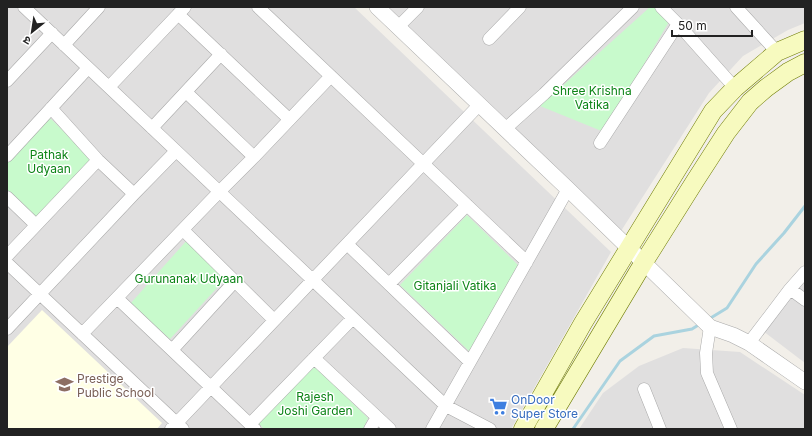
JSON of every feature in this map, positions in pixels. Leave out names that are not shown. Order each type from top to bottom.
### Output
[{"type":"main road","points":[[523,429],[583,323],[713,111],[735,88],[777,52],[805,40]]},
{"type":"main road","points":[[544,429],[644,262],[726,133],[750,102],[788,72],[805,63]]},
{"type":"street","points":[[24,7],[446,406],[490,429]]},
{"type":"street","points":[[64,45],[99,7]]},
{"type":"street","points":[[258,7],[527,262]]},
{"type":"street","points":[[377,7],[630,248],[710,327],[733,335],[749,343],[805,382]]},
{"type":"street","points":[[398,27],[418,7]]},
{"type":"street","points":[[489,39],[520,7]]},
{"type":"street","points":[[505,129],[544,94],[633,7]]},
{"type":"street","points":[[661,7],[735,88]]},
{"type":"street","points":[[736,7],[777,52]]},
{"type":"street","points":[[109,87],[181,10],[221,54],[289,119]]},
{"type":"street","points":[[600,143],[678,24]]},
{"type":"street","points":[[9,74],[52,33]]},
{"type":"street","points":[[152,128],[221,54]]},
{"type":"street","points":[[7,156],[88,68]]},
{"type":"street","points":[[82,334],[254,157],[330,76]]},
{"type":"street","points":[[186,92],[254,157]]},
{"type":"street","points":[[7,263],[177,427],[211,387],[480,104]]},
{"type":"street","points":[[51,108],[98,160],[134,194]]},
{"type":"street","points":[[7,329],[176,151]]},
{"type":"street","points":[[7,256],[98,160]]},
{"type":"street","points":[[432,429],[568,189]]},
{"type":"street","points":[[7,197],[36,225]]},
{"type":"street","points":[[389,284],[467,205]]},
{"type":"street","points":[[183,230],[274,320]]},
{"type":"street","points":[[347,244],[470,362]]},
{"type":"street","points":[[749,343],[790,289],[805,272]]},
{"type":"street","points":[[172,350],[235,281]]},
{"type":"street","points":[[790,289],[805,300]]},
{"type":"street","points":[[117,298],[252,426],[353,318]]},
{"type":"street","points":[[710,327],[706,353],[707,373],[731,429]]},
{"type":"street","points":[[314,358],[390,429]]},
{"type":"street","points":[[644,389],[660,429]]},
{"type":"street","points":[[370,429],[377,417]]},
{"type":"shaded area","points":[[7,7],[354,7],[611,252],[511,429],[7,429]]},
{"type":"shaded area","points":[[386,7],[805,7],[805,23],[788,30],[743,56],[709,93],[621,231]]},
{"type":"shaded area","points":[[805,281],[805,363],[763,331]]},
{"type":"shaded area","name":"Prestige Public School","points":[[42,310],[162,423],[157,429],[7,429],[7,347]]},
{"type":"shaded area","points":[[683,348],[740,352],[805,395],[805,429],[579,429],[603,393],[639,366]]},
{"type":"green space","name":"Shree Krishna Vatika","points":[[650,7],[656,7],[670,20],[604,132],[540,106]]},
{"type":"green space","name":"Pathak Udyaan","points":[[50,118],[92,159],[35,218],[7,191],[7,161]]},
{"type":"green space","name":"Gitanjali Vatika","points":[[467,215],[519,266],[469,351],[400,285]]},
{"type":"green space","name":"Gurunanak Udyaan","points":[[189,238],[228,276],[170,339],[130,304]]},
{"type":"green space","name":"Rajesh Joshi Garden","points":[[314,366],[368,418],[363,429],[264,429],[258,423]]},
{"type":"waterway","points":[[709,319],[727,308],[756,264],[784,233],[805,206]]},
{"type":"waterway","points":[[573,429],[620,361],[654,336],[692,329],[700,324]]},
{"type":"place","name":"Prestige Public School","points":[[64,385]]},
{"type":"place","name":"OnDoor Super Store","points":[[498,406]]}]
